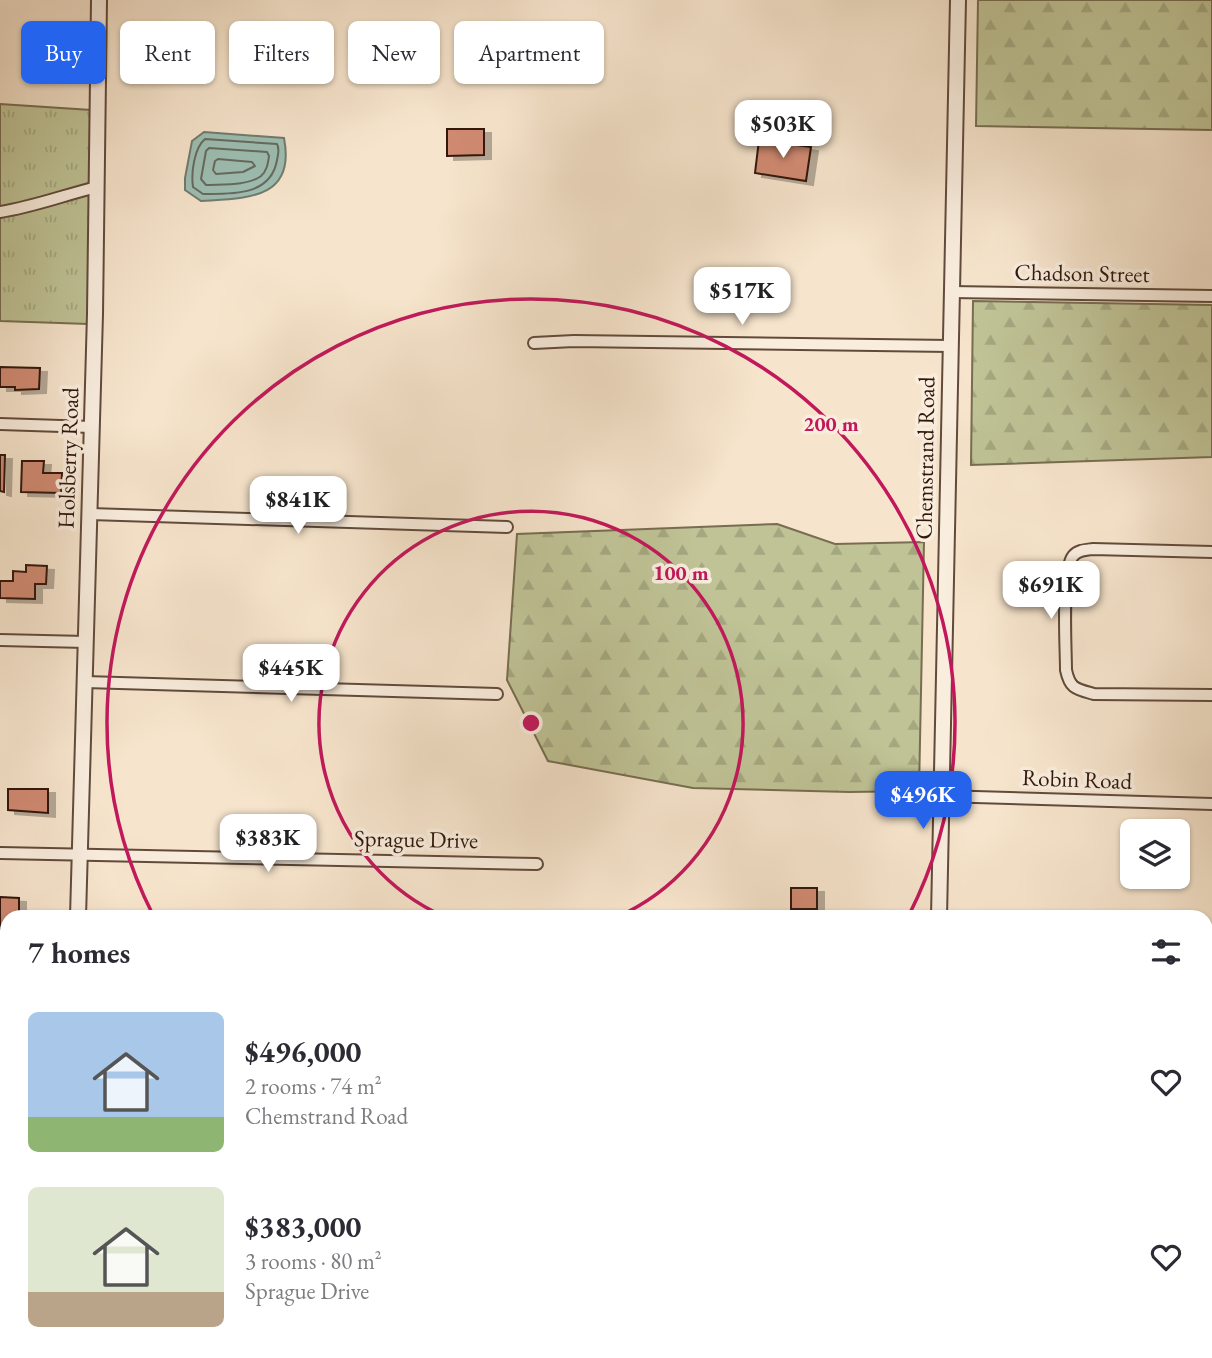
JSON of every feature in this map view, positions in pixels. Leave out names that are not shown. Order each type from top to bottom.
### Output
[{"type":"street","name":"Holsberry Road","points":[[78,910],[92,427],[99,0]]},
{"type":"street","name":"Chemstrand Road","points":[[939,910],[958,0]]},
{"type":"street","points":[[0,212],[35,206],[61,195],[97,187]]},
{"type":"street","name":"Chadson Street","points":[[951,292],[1212,296]]},
{"type":"street","points":[[534,343],[574,341],[950,346]]},
{"type":"street","points":[[0,424],[92,427]]},
{"type":"street","points":[[90,514],[507,527]]},
{"type":"street","points":[[1212,552],[1093,549],[1079,551],[1072,557],[1066,573],[1066,670],[1069,683],[1076,689],[1094,694],[1212,695]]},
{"type":"street","points":[[0,640],[86,642]]},
{"type":"street","points":[[85,682],[498,694]]},
{"type":"street","name":"Robin Road","points":[[941,796],[1212,804]]},
{"type":"street","name":"Sprague Drive","points":[[0,853],[537,864]]},
{"type":"green space","points":[[978,0],[1212,0],[1212,130],[976,126]]},
{"type":"green space","points":[[0,104],[91,110],[88,324],[0,321]]},
{"type":"green space","points":[[973,301],[1212,305],[1212,457],[971,465]]},
{"type":"green space","points":[[777,524],[835,544],[924,542],[919,791],[693,788],[548,761],[507,680],[517,534]]},
{"type":"water","points":[[204,132],[284,138],[286,158],[282,174],[275,184],[264,192],[235,199],[201,201],[185,190],[185,178],[192,141]]},
{"type":"building","points":[[447,129],[484,129],[484,155],[447,156]]},
{"type":"building","points":[[759,140],[811,147],[806,181],[755,173]]},
{"type":"building","points":[[0,367],[40,368],[39,389],[15,390],[15,387],[0,387]]},
{"type":"building","points":[[0,455],[5,455],[4,492],[0,491]]},
{"type":"building","points":[[22,461],[44,461],[43,473],[62,473],[61,493],[21,492]]},
{"type":"building","points":[[26,565],[47,566],[46,584],[35,584],[35,599],[0,598],[0,581],[13,581],[13,571],[26,572]]},
{"type":"building","points":[[8,789],[48,789],[48,813],[8,810]]},
{"type":"building","points":[[791,888],[817,888],[817,909],[791,909]]},
{"type":"building","points":[[0,897],[19,898],[19,910],[0,910]]}]
